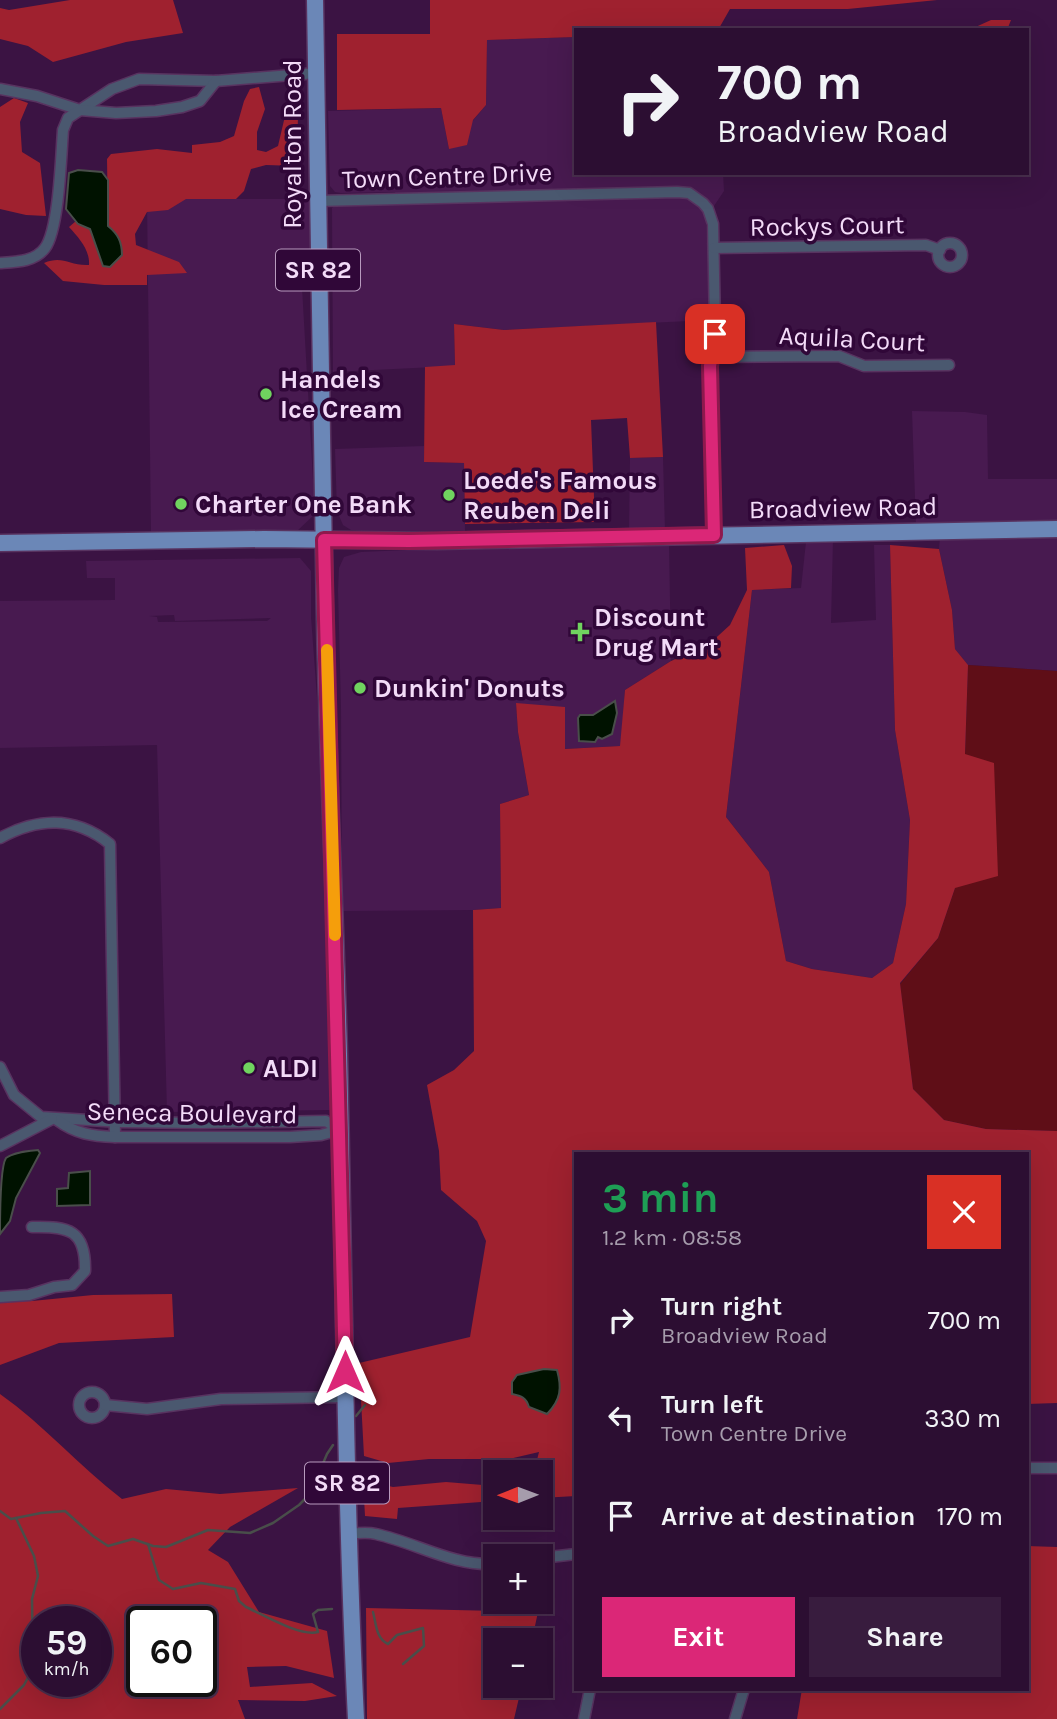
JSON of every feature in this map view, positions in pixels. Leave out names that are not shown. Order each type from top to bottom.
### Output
[{"type":"main road","name":"Royalton Road","points":[[315,0],[324,540]]},
{"type":"main road","name":"Broadview Road","points":[[0,543],[409,541],[1057,529]]},
{"type":"main road","name":"SR 82","points":[[324,540],[345,1397],[356,1719]]},
{"type":"street","points":[[0,263],[29,260],[44,250],[56,220],[63,130],[68,118],[112,89],[139,79],[216,81],[317,73]]},
{"type":"street","points":[[0,89],[37,96],[80,110],[116,113],[183,107],[200,101],[216,81]]},
{"type":"street","name":"Town Centre Drive","points":[[317,201],[681,192],[696,198],[708,209],[713,224],[715,325],[711,357],[714,535]]},
{"type":"street","name":"Rockys Court","points":[[714,248],[926,245],[940,250]]},
{"type":"street","name":"Aquila Court","points":[[711,357],[839,356],[864,366],[949,365]]},
{"type":"street","points":[[0,838],[12,831],[46,822],[82,826],[110,844],[115,1137]]},
{"type":"street","name":"Seneca Boulevard","points":[[0,1067],[14,1095],[41,1117],[200,1124],[326,1121],[339,1130]]},
{"type":"street","points":[[0,1146],[55,1119]]},
{"type":"street","name":"Seneca Boulevard","points":[[55,1119],[70,1130],[86,1136],[290,1137],[321,1135],[339,1130]]},
{"type":"street","points":[[0,1297],[29,1295],[54,1287],[72,1285],[85,1271],[84,1245],[77,1237],[64,1227],[32,1227]]},
{"type":"street","points":[[105,1405],[147,1409],[222,1399],[345,1397]]},
{"type":"street","points":[[1029,1468],[1057,1468]]},
{"type":"street","points":[[349,1534],[374,1533],[442,1557],[483,1563]]},
{"type":"street","points":[[553,1557],[574,1554]]},
{"type":"street","points":[[584,1719],[590,1691]]},
{"type":"street","points":[[736,1719],[743,1691]]},
{"type":"shaded area","points":[[70,0],[173,0],[183,33],[126,42],[53,62],[28,46],[0,39],[0,8],[9,10]]},
{"type":"shaded area","points":[[430,0],[937,0],[848,9],[730,9],[719,28],[574,28],[574,37],[487,40],[486,105],[473,120],[467,145],[449,149],[441,108],[337,110],[337,34],[430,34]]},
{"type":"shaded area","points":[[991,20],[1011,20],[1008,28],[973,28]]},
{"type":"shaded area","points":[[574,37],[574,175],[723,175],[724,191],[706,218],[710,320],[504,330],[454,324],[455,366],[333,372],[332,208],[337,204],[397,204],[395,192],[341,193],[335,192],[330,186],[328,111],[441,108],[449,149],[486,105],[487,40]]},
{"type":"shaded area","points":[[259,87],[265,109],[257,132],[257,150],[266,152],[278,146],[285,116],[298,114],[297,166],[266,165],[251,169],[244,191],[236,199],[186,199],[168,210],[147,212],[135,234],[136,245],[179,262],[187,273],[147,275],[147,285],[104,285],[63,281],[44,263],[61,260],[89,265],[86,249],[69,227],[76,221],[90,229],[110,267],[122,255],[108,226],[107,159],[111,154],[157,149],[192,153],[192,145],[220,142],[234,136],[250,89]]},
{"type":"shaded area","points":[[14,98],[28,103],[20,122],[22,152],[40,163],[46,216],[0,209],[0,107]]},
{"type":"shaded area","points":[[78,170],[102,172],[108,180],[108,226],[119,239],[122,255],[110,267],[103,266],[90,229],[78,224],[66,209],[69,173]]},
{"type":"shaded area","points":[[147,199],[309,199],[312,270],[301,270],[315,514],[296,532],[151,534]]},
{"type":"shaded area","points":[[656,322],[663,457],[630,458],[627,418],[591,420],[595,522],[465,524],[464,463],[424,462],[425,367],[455,365],[454,324],[504,330]]},
{"type":"shaded area","points":[[912,411],[987,415],[988,479],[1057,479],[1057,523],[916,526]]},
{"type":"shaded area","points":[[424,446],[424,462],[464,463],[465,531],[361,531],[351,530],[343,525],[337,511],[335,449]]},
{"type":"shaded area","points":[[663,457],[665,531],[629,532],[630,458]]},
{"type":"shaded area","points":[[1057,534],[1057,671],[968,665],[955,649],[952,610],[939,549],[940,537]]},
{"type":"shaded area","points":[[833,539],[831,623],[876,620],[874,545],[890,545],[895,730],[910,820],[906,904],[893,963],[872,978],[812,969],[786,961],[769,872],[726,817],[752,590],[801,588],[806,542]]},
{"type":"shaded area","points":[[669,542],[671,661],[625,690],[621,746],[565,749],[516,703],[529,795],[500,804],[501,908],[342,911],[338,590],[339,568],[344,557],[361,552]]},
{"type":"shaded area","points":[[784,545],[792,566],[791,588],[752,590],[726,817],[769,872],[786,961],[812,969],[872,978],[893,963],[906,904],[910,820],[895,730],[890,545],[939,549],[952,610],[955,649],[968,665],[965,754],[994,763],[998,876],[955,888],[938,938],[900,983],[913,1089],[944,1120],[986,1129],[1057,1131],[1057,1403],[1029,1404],[1029,1152],[574,1152],[574,1496],[553,1497],[553,1460],[537,1460],[539,1452],[509,1459],[429,1459],[388,1463],[364,1456],[359,1363],[470,1337],[486,1241],[477,1221],[441,1190],[439,1151],[427,1085],[454,1070],[474,1051],[473,910],[501,908],[500,804],[529,795],[516,703],[565,707],[565,749],[620,746],[625,690],[671,661],[707,646],[730,625],[747,590],[745,548]]},
{"type":"shaded area","points":[[300,558],[311,571],[311,617],[324,790],[332,1110],[167,1112],[157,745],[0,748],[0,601],[115,600],[115,578],[87,578],[86,561]],"holes":[[[174,615],[175,621],[271,618],[267,621],[158,622],[157,617],[149,616]]]},
{"type":"shaded area","points":[[968,665],[1057,671],[1057,1131],[986,1129],[944,1120],[913,1089],[900,984],[938,938],[955,888],[965,755]]},
{"type":"shaded area","points":[[615,701],[617,713],[612,734],[602,739],[598,737],[595,742],[579,741],[580,715],[593,715]]},
{"type":"shaded area","points":[[38,1150],[40,1153],[16,1198],[10,1221],[0,1234],[1,1182],[6,1158],[17,1153]]},
{"type":"shaded area","points":[[90,1171],[90,1205],[57,1206],[57,1189],[68,1188],[69,1173]]},
{"type":"shaded area","points":[[172,1294],[174,1337],[59,1343],[0,1365],[0,1300],[32,1301],[93,1295]]},
{"type":"shaded area","points":[[544,1369],[557,1370],[560,1382],[558,1399],[547,1414],[529,1407],[523,1398],[512,1394],[512,1382],[517,1375]]},
{"type":"shaded area","points":[[0,1394],[122,1499],[166,1489],[220,1494],[298,1488],[230,1527],[208,1550],[228,1562],[259,1612],[327,1631],[334,1678],[286,1666],[247,1667],[250,1687],[312,1683],[337,1696],[305,1701],[238,1700],[245,1719],[0,1719]]},
{"type":"shaded area","points":[[363,1480],[393,1487],[446,1482],[483,1485],[483,1502],[398,1508],[397,1519],[365,1516]]},
{"type":"shaded area","points":[[1029,1546],[1057,1547],[1057,1719],[797,1719],[802,1691],[1029,1691]]},
{"type":"shaded area","points":[[366,1608],[538,1614],[535,1628],[483,1628],[483,1698],[519,1698],[514,1719],[367,1719]]},
{"type":"waterway","points":[[356,1416],[365,1405]]},
{"type":"waterway","points":[[0,1511],[11,1519],[65,1511],[108,1546],[133,1539],[166,1547],[208,1530],[250,1533],[273,1523],[310,1494],[333,1445]]},
{"type":"waterway","points":[[0,1709],[24,1685],[33,1668],[32,1599],[38,1576],[34,1556],[16,1518]]},
{"type":"waterway","points":[[148,1544],[159,1580],[173,1589],[201,1583],[235,1589],[239,1601],[246,1607],[272,1620],[310,1633],[318,1632],[313,1614],[318,1610],[332,1609]]},
{"type":"waterway","points":[[373,1612],[379,1635],[388,1644],[397,1635],[423,1628],[424,1646],[403,1664]]},
{"type":"slow traffic","points":[[327,650],[335,935]]},
{"type":"place","name":"Handels Ice Cream","points":[[266,394]]},
{"type":"place","name":"Loede's Famous Reuben Deli","points":[[449,495]]},
{"type":"place","name":"Charter One Bank","points":[[181,504]]},
{"type":"place","name":"Discount Drug Mart","points":[[580,632]]},
{"type":"place","name":"Dunkin' Donuts","points":[[360,688]]},
{"type":"place","name":"ALDI","points":[[249,1068]]},
{"type":"route","points":[[345,1372],[324,540],[714,535],[710,366],[715,334]]}]
